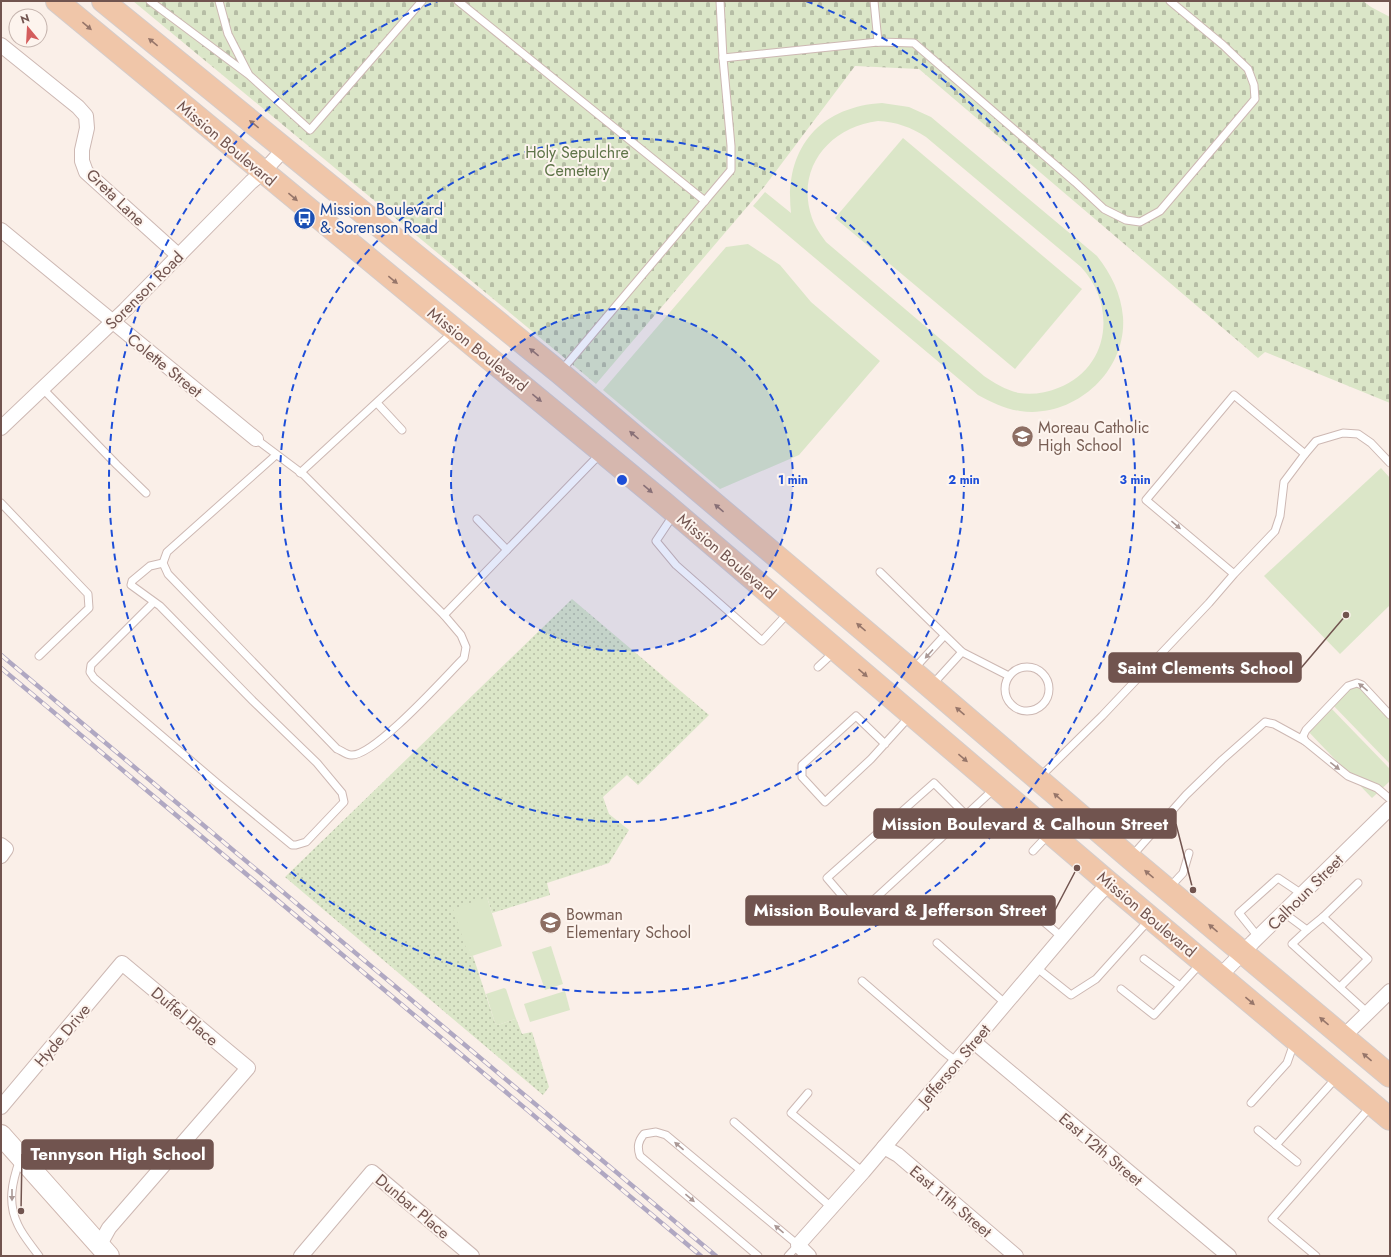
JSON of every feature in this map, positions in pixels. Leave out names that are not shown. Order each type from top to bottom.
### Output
[{"type":"main road","name":"Mission Boulevard","points":[[56,1],[675,512],[1050,833],[1390,1119]]},
{"type":"main road","name":"Mission Boulevard","points":[[103,1],[560,373],[931,686],[1130,858],[1390,1076]]},
{"type":"main road","points":[[603,452],[620,450],[685,478]]},
{"type":"main road","points":[[1016,804],[1038,779]]},
{"type":"street","name":"Greta Lane","points":[[1,45],[78,107],[86,116],[87,128],[82,150],[82,161],[86,172],[179,256]]},
{"type":"street","name":"Sorenson Road","points":[[1,428],[179,256],[251,182],[263,172],[284,148]]},
{"type":"street","name":"Colette Street","points":[[1,230],[256,439]]},
{"type":"street","name":"Calhoun Street","points":[[1220,976],[1390,808]]},
{"type":"street","name":"Jefferson Street","points":[[798,1245],[863,1172],[1109,883]]},
{"type":"street","name":"Duffel Place","points":[[104,1251],[109,1228],[248,1068],[122,964]]},
{"type":"street","name":"Hyde Drive","points":[[1,1107],[122,964]]},
{"type":"street","points":[[1343,1037],[1390,991]]},
{"type":"street","name":"East 12th Street","points":[[974,1042],[1229,1256]]},
{"type":"street","points":[[3,1140],[21,1157],[104,1251]]},
{"type":"street","name":"East 11th Street","points":[[884,1147],[898,1155],[1016,1256]]},
{"type":"street","name":"Dunbar Place","points":[[301,1256],[372,1172],[472,1256]]},
{"type":"street","points":[[798,1245],[809,1256]]},
{"type":"lane","points":[[150,1],[249,75],[310,130],[422,1]]},
{"type":"lane","points":[[219,1],[228,34],[249,75]]},
{"type":"lane","points":[[458,1],[705,201]]},
{"type":"lane","points":[[560,373],[731,170],[731,146],[723,58],[720,1]]},
{"type":"lane","points":[[874,1],[878,42]]},
{"type":"lane","points":[[723,58],[878,42],[914,43],[1075,182],[1104,209],[1126,220],[1140,222],[1160,210],[1255,99],[1254,85],[1248,69],[1223,45],[1170,1]]},
{"type":"lane","points":[[300,473],[455,330]]},
{"type":"lane","points":[[43,389],[146,493]]},
{"type":"lane","points":[[1234,574],[1146,500],[1234,396],[1305,454]]},
{"type":"lane","points":[[377,403],[402,430]]},
{"type":"lane","points":[[1038,779],[1107,711],[1275,531],[1280,516],[1284,482],[1316,441],[1343,433],[1358,434],[1371,443],[1390,463]]},
{"type":"lane","points":[[256,439],[300,473],[444,615],[461,635],[466,647],[464,658],[395,728],[364,752],[351,755],[337,749],[168,574],[163,564],[167,552],[276,455]]},
{"type":"lane","points":[[444,615],[603,452]]},
{"type":"lane","points":[[1,503],[88,594],[89,608],[38,656]]},
{"type":"lane","points":[[675,512],[656,541],[676,565],[762,641],[791,611]]},
{"type":"lane","points":[[476,520],[507,550]]},
{"type":"lane","points":[[154,602],[91,665],[90,672],[94,678],[146,723],[292,845],[306,842],[344,802],[342,793],[317,763],[253,701],[160,606],[131,585],[132,581],[150,566],[163,564]]},
{"type":"lane","points":[[880,572],[962,652],[1009,676]]},
{"type":"lane","points":[[912,670],[944,636]]},
{"type":"lane","points":[[818,667],[836,650]]},
{"type":"lane","points":[[931,686],[962,652]]},
{"type":"lane","points":[[1029,667],[1036,669],[1043,674],[1047,680],[1049,688],[1045,702],[1034,710],[1020,710],[1014,707],[1009,702],[1004,689],[1009,676],[1014,671],[1029,667]]},
{"type":"lane","points":[[1304,741],[1303,736],[1306,730],[1348,686],[1357,683],[1362,685],[1390,715]]},
{"type":"lane","points":[[885,744],[856,716],[802,765],[802,777],[825,802],[871,759],[885,744],[912,714]]},
{"type":"lane","points":[[1130,858],[1182,799],[1222,760],[1265,722],[1274,724],[1304,741],[1348,776],[1377,788],[1390,799]]},
{"type":"lane","points":[[966,815],[934,783],[827,878],[851,906],[866,907],[966,815],[996,787]]},
{"type":"lane","points":[[1033,851],[1050,833]]},
{"type":"lane","points":[[1168,890],[1183,873],[1189,853]]},
{"type":"lane","points":[[1258,938],[1238,913],[1278,878],[1302,894]]},
{"type":"lane","points":[[1358,883],[1323,917],[1292,944],[1368,1013]]},
{"type":"lane","points":[[1284,912],[1307,930]]},
{"type":"lane","points":[[1323,917],[1368,959],[1340,987]]},
{"type":"lane","points":[[1037,968],[1071,995],[1096,979],[1151,918]]},
{"type":"lane","points":[[1043,921],[1063,938]]},
{"type":"lane","points":[[937,944],[1006,1004]]},
{"type":"lane","points":[[1144,959],[1180,986]]},
{"type":"lane","points":[[1121,989],[1154,1015],[1203,961]]},
{"type":"lane","points":[[862,981],[957,1062]]},
{"type":"lane","points":[[1251,1103],[1287,1063],[1295,1038]]},
{"type":"lane","points":[[1276,1145],[1338,1075]]},
{"type":"lane","points":[[808,1093],[791,1113],[863,1172]]},
{"type":"lane","points":[[1316,1256],[1272,1219],[1373,1104]]},
{"type":"lane","points":[[734,1122],[831,1207]]},
{"type":"lane","points":[[1258,1130],[1297,1162]]},
{"type":"lane","points":[[758,1256],[640,1156],[638,1146],[640,1139],[644,1134],[656,1132],[666,1135],[798,1245],[788,1256]]},
{"type":"lane","points":[[21,1157],[12,1182],[12,1211],[18,1226],[39,1256]]},
{"type":"green space","name":"Holy Sepulchre Cemetery","points":[[133,1],[1363,1],[1390,17],[1390,403],[1265,352],[1258,358],[919,69],[855,66],[764,187],[596,384]]},
{"type":"green space","points":[[882,103],[909,107],[931,117],[1097,256],[1107,270],[1118,292],[1123,317],[1122,337],[1116,356],[1106,373],[1093,388],[1077,399],[1059,407],[1040,412],[1009,409],[978,395],[753,206],[765,192],[791,213],[790,190],[793,170],[800,152],[810,136],[823,123],[840,113],[859,106]],"holes":[[[878,121],[915,130],[926,137],[1081,267],[1092,283],[1100,300],[1103,317],[1102,335],[1098,351],[1089,366],[1075,379],[1053,390],[1034,394],[1019,393],[996,384],[984,376],[826,242],[813,221],[808,200],[808,183],[812,167],[820,153],[831,141],[845,132],[860,125]]]},
{"type":"green space","points":[[903,138],[1082,289],[1015,369],[835,218]]},
{"type":"green space","points":[[748,244],[780,265],[811,302],[880,361],[799,455],[720,489],[603,390],[726,247]]},
{"type":"green space","points":[[1381,468],[1390,478],[1390,605],[1340,654],[1264,576]]},
{"type":"green space","points":[[572,599],[709,715],[638,785],[627,775],[603,797],[609,814],[629,830],[609,863],[547,883],[550,895],[492,913],[487,897],[469,957],[473,956],[495,1023],[498,1025],[515,1019],[515,1016],[522,1034],[532,1032],[549,1087],[543,1095],[285,877]]},
{"type":"green space","points":[[1354,680],[1390,717],[1390,764],[1330,702]]},
{"type":"green space","points":[[1328,705],[1390,769],[1390,781],[1372,798],[1305,728]]},
{"type":"green space","points":[[487,897],[502,946],[469,957],[453,909]]},
{"type":"green space","points":[[551,946],[563,984],[545,990],[532,952]]},
{"type":"green space","points":[[504,988],[506,989],[515,1019],[498,1025],[495,1023],[486,994]]},
{"type":"green space","points":[[565,991],[570,1010],[530,1022],[524,1004]]},
{"type":"railway","points":[[1,655],[716,1256]]},
{"type":"railway","points":[[1,668],[701,1256]]},
{"type":"place","name":"Mission Boulevard & Sorenson Road","points":[[304,218]]},
{"type":"place","name":"Moreau Catholic High School","points":[[1023,436]]},
{"type":"place","name":"Saint Clements School","points":[[1346,615]]},
{"type":"place","name":"Mission Boulevard & Jefferson Street","points":[[1077,868]]},
{"type":"place","name":"Mission Boulevard & Calhoun Street","points":[[1193,890]]},
{"type":"place","name":"Bowman Elementary School","points":[[550,923]]},
{"type":"place","name":"Tennyson High School","points":[[21,1211]]}]
